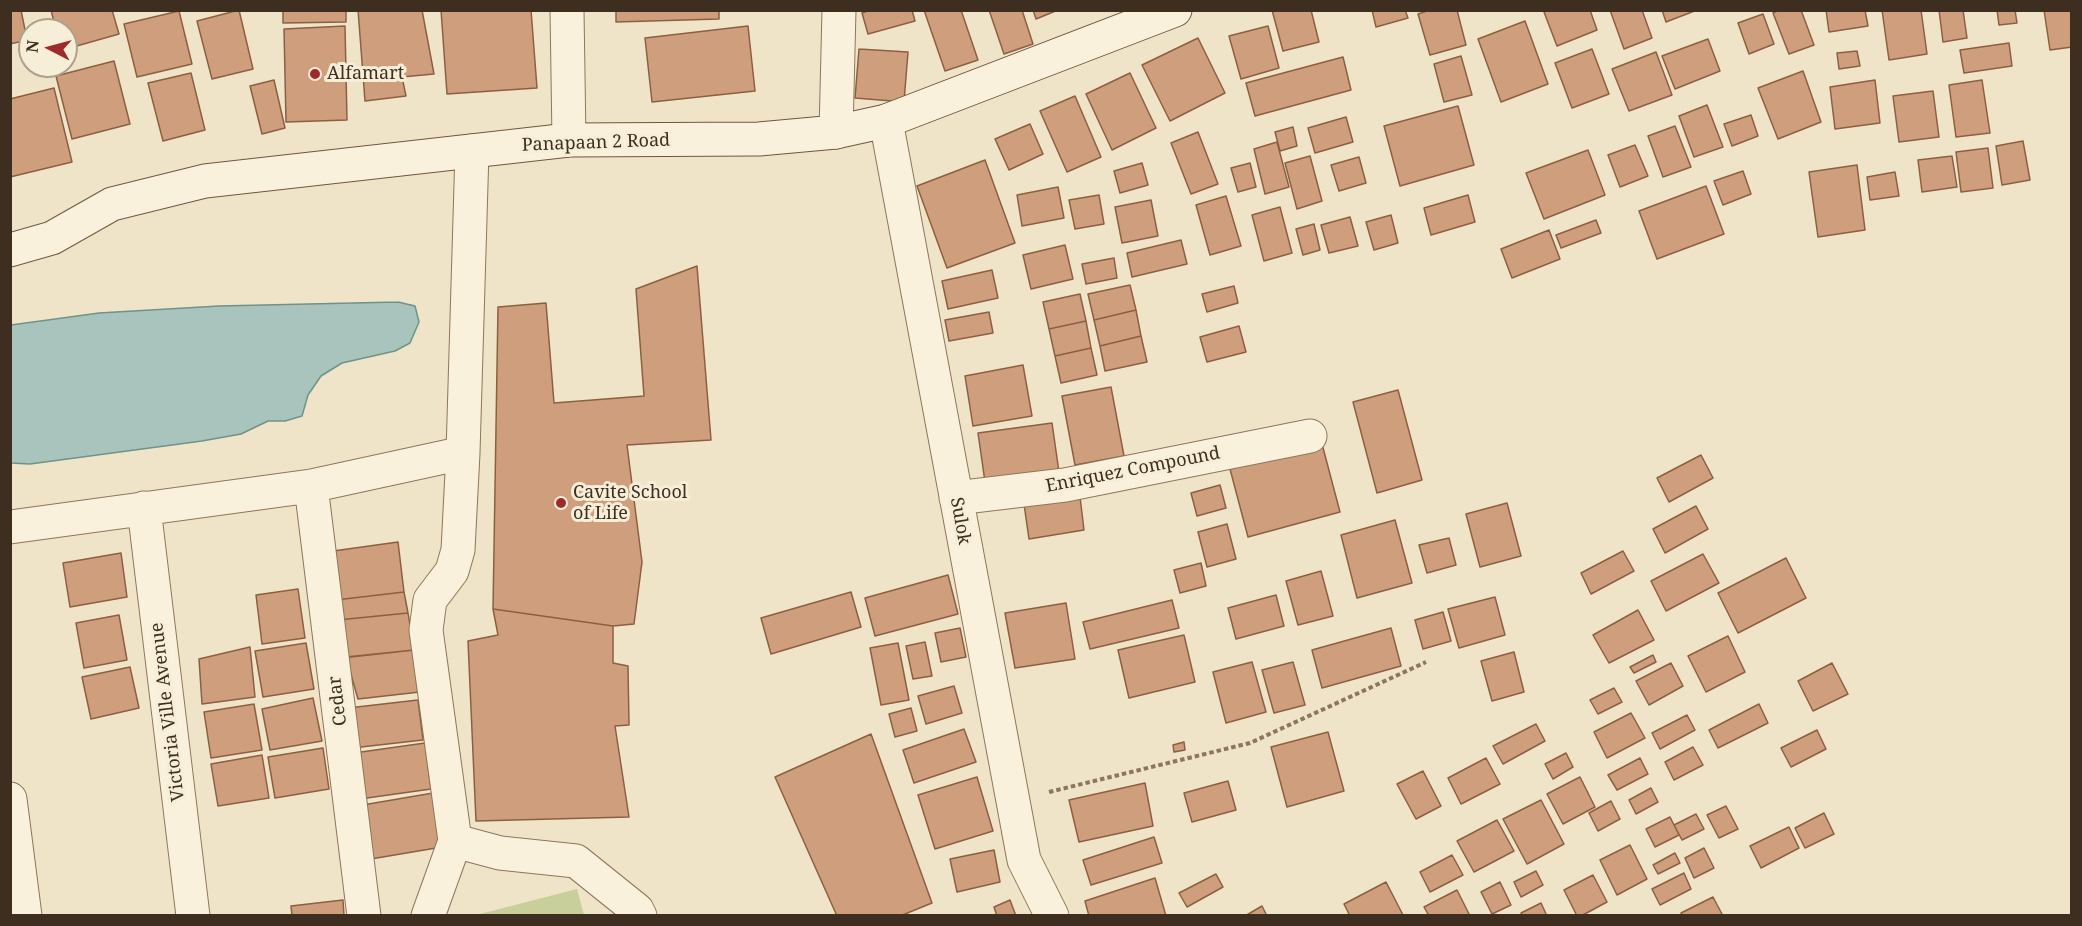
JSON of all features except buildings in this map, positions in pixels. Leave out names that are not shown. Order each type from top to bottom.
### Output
[{"type":"street","points":[[567,10],[568,140]]},
{"type":"street","points":[[836,132],[839,10]]},
{"type":"street","name":"Panapaan 2 Road","points":[[10,250],[52,238],[112,204],[205,181],[568,140],[759,139],[836,132],[886,121],[1175,10]]},
{"type":"street","name":"Sulok","points":[[886,121],[1024,860],[1052,915]]},
{"type":"street","points":[[428,915],[455,841],[426,630],[430,600],[452,572],[458,550],[472,151]]},
{"type":"street","name":"Enriquez Compound","points":[[956,498],[1065,485],[1310,436]]},
{"type":"street","points":[[10,528],[312,486],[463,453]]},
{"type":"street","name":"Cedar","points":[[312,486],[364,915]]},
{"type":"street","name":"Victoria Ville Avenue","points":[[144,508],[192,915]]},
{"type":"street","points":[[10,799],[25,915]]},
{"type":"street","points":[[455,841],[500,853],[576,861],[637,910],[640,915]]},
{"type":"path","points":[[1013,800],[1250,743],[1426,662]]},
{"type":"green space","points":[[577,889],[584,915],[476,915]]},
{"type":"water","points":[[398,302],[415,306],[419,322],[410,343],[395,351],[342,363],[321,376],[308,395],[302,416],[285,421],[268,421],[241,434],[202,441],[30,464],[11,463],[11,325],[99,313],[219,306]]},
{"type":"place","name":"Alfamart","points":[[315,74]]},
{"type":"place","name":"Cavite School of Life","points":[[561,503]]}]
